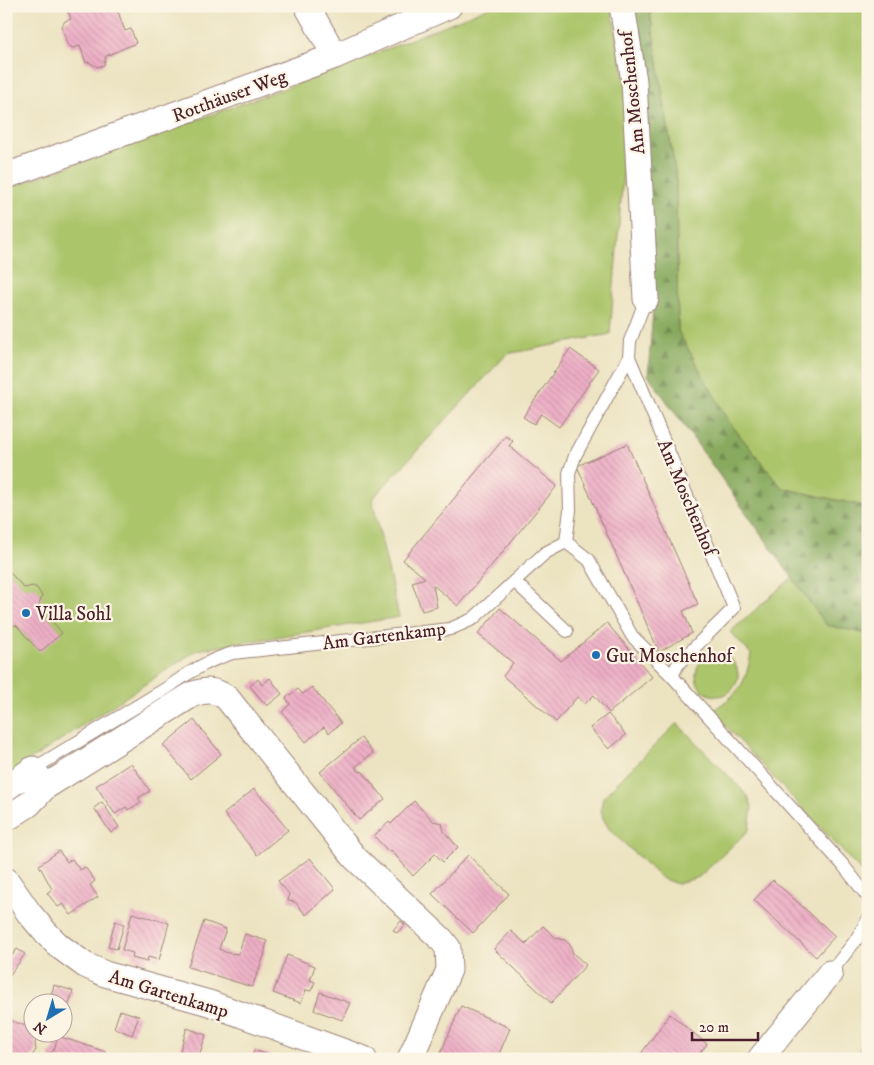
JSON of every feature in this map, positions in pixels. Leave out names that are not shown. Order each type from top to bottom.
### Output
[{"type":"street","points":[[307,6],[335,56]]},
{"type":"street","name":"Rotthäuser Weg","points":[[6,176],[335,56],[449,6]]},
{"type":"street","name":"Am Moschenhof","points":[[622,6],[634,81],[646,299]]},
{"type":"street","name":"Am Gartenkamp","points":[[6,788],[39,778],[192,694],[206,690],[216,691],[227,698],[355,858],[448,948],[449,970],[410,1059]]},
{"type":"street","name":"Am Gartenkamp","points":[[6,819],[29,804],[39,778]]},
{"type":"street","name":"Am Gartenkamp","points":[[6,880],[29,913],[46,933],[59,946],[85,966],[105,974],[209,1003],[364,1059]]},
{"type":"street","points":[[760,1059],[830,973]]},
{"type":"lane","name":"Am Moschenhof","points":[[646,299],[630,342],[629,357],[734,608],[678,664],[672,676]]},
{"type":"lane","points":[[629,357],[575,456],[569,473],[570,510],[566,542],[589,560],[632,636],[672,676],[843,865],[868,897]]},
{"type":"lane","name":"Am Gartenkamp","points":[[39,778],[187,673],[216,658],[233,653],[450,629],[473,619],[545,553],[566,542]]},
{"type":"lane","points":[[514,581],[567,631]]},
{"type":"lane","points":[[830,973],[856,940],[868,919]]},
{"type":"green space","points":[[492,6],[611,6],[629,102],[610,334],[507,354],[372,499],[399,617],[197,650],[6,776],[6,189],[343,67]]},
{"type":"green space","points":[[629,6],[649,6],[676,178],[678,331],[729,422],[782,488],[868,507],[868,634],[826,625],[648,375],[653,310],[641,105]]},
{"type":"green space","points":[[649,6],[868,6],[868,507],[782,488],[729,422],[678,331],[676,178]]},
{"type":"green space","points":[[795,575],[826,625],[868,634],[868,879],[712,711],[735,693],[743,681],[749,665],[751,654],[730,632]]},
{"type":"green space","points":[[721,654],[729,657],[735,663],[738,675],[735,687],[729,693],[713,696],[705,693],[699,687],[696,671],[699,663],[705,657]]},
{"type":"green space","points":[[677,723],[747,795],[752,806],[749,830],[699,877],[677,884],[661,878],[609,829],[601,809],[603,797]]},
{"type":"green space","points":[[868,1003],[868,1059],[859,1059],[859,1056]]},
{"type":"building","points":[[66,6],[116,6],[125,31],[131,29],[136,43],[106,56],[104,65],[97,67],[89,62],[86,63],[80,46],[72,48],[67,44],[62,26],[65,21],[71,19]]},
{"type":"building","points":[[570,349],[599,369],[559,427],[541,414],[534,424],[523,417]]},
{"type":"building","points":[[506,436],[513,441],[509,446],[557,486],[458,606],[433,585],[437,607],[422,611],[412,582],[425,578],[403,560]]},
{"type":"building","points":[[627,444],[698,604],[683,611],[692,633],[659,652],[577,466]]},
{"type":"building","name":"Villa Sohl","points":[[6,568],[24,588],[33,586],[37,588],[42,596],[39,605],[62,633],[40,652],[16,625],[10,627],[6,620]]},
{"type":"building","points":[[500,608],[561,661],[607,623],[652,677],[609,713],[594,695],[585,704],[577,697],[556,722],[503,676],[513,663],[478,634]]},
{"type":"building","points":[[270,678],[282,694],[267,706],[250,686],[258,679],[262,685]]},
{"type":"building","points":[[312,687],[341,723],[329,733],[324,727],[306,742],[282,712],[290,704],[286,698],[298,689],[303,694]]},
{"type":"building","points":[[608,714],[626,735],[609,749],[590,728]]},
{"type":"building","points":[[194,720],[221,754],[191,779],[163,745]]},
{"type":"building","points":[[361,738],[373,753],[355,767],[360,772],[362,771],[385,799],[359,820],[320,772]]},
{"type":"building","points":[[131,763],[150,791],[138,798],[141,802],[128,810],[126,807],[115,814],[96,786]]},
{"type":"building","points":[[254,789],[276,813],[288,830],[257,855],[224,814]]},
{"type":"building","points":[[414,801],[433,821],[442,823],[444,832],[458,847],[443,862],[435,854],[413,876],[391,850],[389,852],[374,836],[389,822],[391,824]]},
{"type":"building","points":[[102,802],[119,827],[111,833],[94,808]]},
{"type":"building","points":[[59,851],[67,862],[72,859],[80,870],[85,867],[95,881],[90,885],[98,897],[71,915],[63,904],[58,907],[47,893],[52,889],[39,865]]},
{"type":"building","points":[[468,855],[509,894],[473,933],[432,894]]},
{"type":"building","points":[[310,858],[335,889],[306,915],[295,902],[288,901],[289,894],[278,881]]},
{"type":"building","points":[[773,880],[835,936],[816,957],[754,900]]},
{"type":"building","points":[[132,913],[169,923],[159,960],[148,957],[147,962],[132,958],[133,953],[122,950]]},
{"type":"building","points":[[115,921],[124,924],[117,949],[108,947]]},
{"type":"building","points":[[204,921],[226,929],[219,949],[228,953],[238,954],[245,934],[267,941],[264,956],[252,987],[188,967]]},
{"type":"building","points":[[401,921],[405,925],[397,933],[393,930]]},
{"type":"building","points":[[543,926],[556,938],[565,940],[570,945],[573,953],[586,965],[551,1003],[494,949],[511,931],[526,944]]},
{"type":"building","points":[[17,949],[25,954],[6,980],[6,963]]},
{"type":"building","points":[[287,955],[315,966],[310,980],[315,982],[311,991],[306,990],[301,1003],[273,993]]},
{"type":"building","points":[[54,985],[73,991],[72,994],[72,992],[52,992]]},
{"type":"building","points":[[320,992],[350,1003],[342,1020],[314,1010]]},
{"type":"building","points":[[461,1006],[510,1028],[497,1059],[438,1059]]},
{"type":"building","points":[[120,1010],[139,1016],[132,1035],[114,1028]]},
{"type":"building","points":[[670,1014],[707,1044],[695,1059],[674,1059],[669,1055],[665,1059],[637,1059]]},
{"type":"building","points":[[6,1019],[22,1025],[22,1042],[35,1042],[36,1050],[30,1059],[6,1059]]},
{"type":"building","points":[[187,1028],[206,1035],[198,1059],[178,1057]]},
{"type":"building","points":[[72,1041],[106,1052],[103,1059],[50,1059],[49,1054],[54,1050],[56,1042]]},
{"type":"building","points":[[254,1050],[272,1056],[272,1059],[251,1059]]},
{"type":"place","name":"Villa Sohl","points":[[26,613]]},
{"type":"place","name":"Gut Moschenhof","points":[[596,655]]}]
